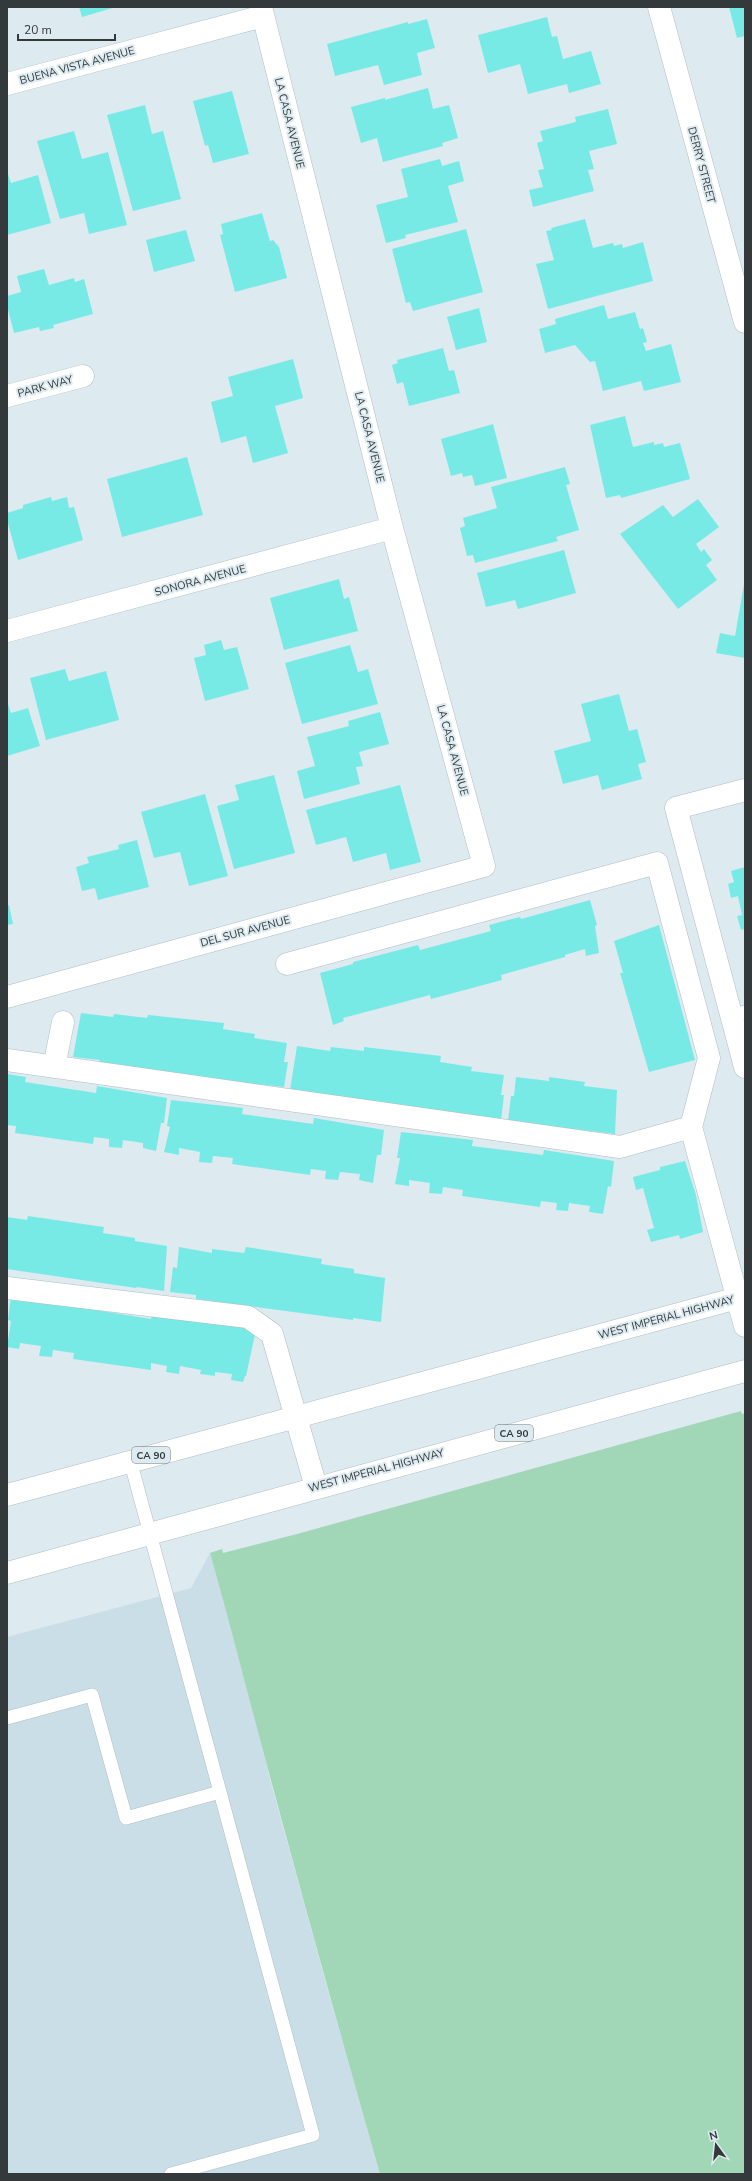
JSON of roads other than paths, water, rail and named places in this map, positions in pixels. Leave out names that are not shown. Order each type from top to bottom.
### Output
[{"type":"street","name":"DERRY STREET","points":[[660,7],[745,322]]},
{"type":"street","name":"BUENA VISTA AVENUE","points":[[7,84],[262,12]]},
{"type":"street","name":"LA CASA AVENUE","points":[[262,12],[392,528],[484,866]]},
{"type":"street","name":"PARK WAY","points":[[7,396],[83,376]]},
{"type":"street","name":"SONORA AVENUE","points":[[7,631],[392,528]]},
{"type":"street","points":[[745,790],[676,808],[738,1014],[745,1067]]},
{"type":"street","points":[[287,964],[657,863],[709,1058],[691,1127],[741,1297],[745,1326]]},
{"type":"street","name":"DEL SUR AVENUE","points":[[7,997],[484,866]]},
{"type":"street","points":[[54,1067],[63,1022]]},
{"type":"street","points":[[7,1060],[620,1147],[691,1127]]},
{"type":"street","points":[[7,1288],[62,1293],[248,1317],[272,1334],[316,1487]]},
{"type":"street","name":"WEST IMPERIAL HIGHWAY","points":[[7,1495],[130,1460],[296,1417],[741,1297]]},
{"type":"street","name":"WEST IMPERIAL HIGHWAY","points":[[7,1573],[150,1532],[745,1371]]},
{"type":"lane","points":[[130,1460],[313,2135],[171,2174]]},
{"type":"lane","points":[[7,1718],[92,1695],[126,1818],[220,1792]]}]
